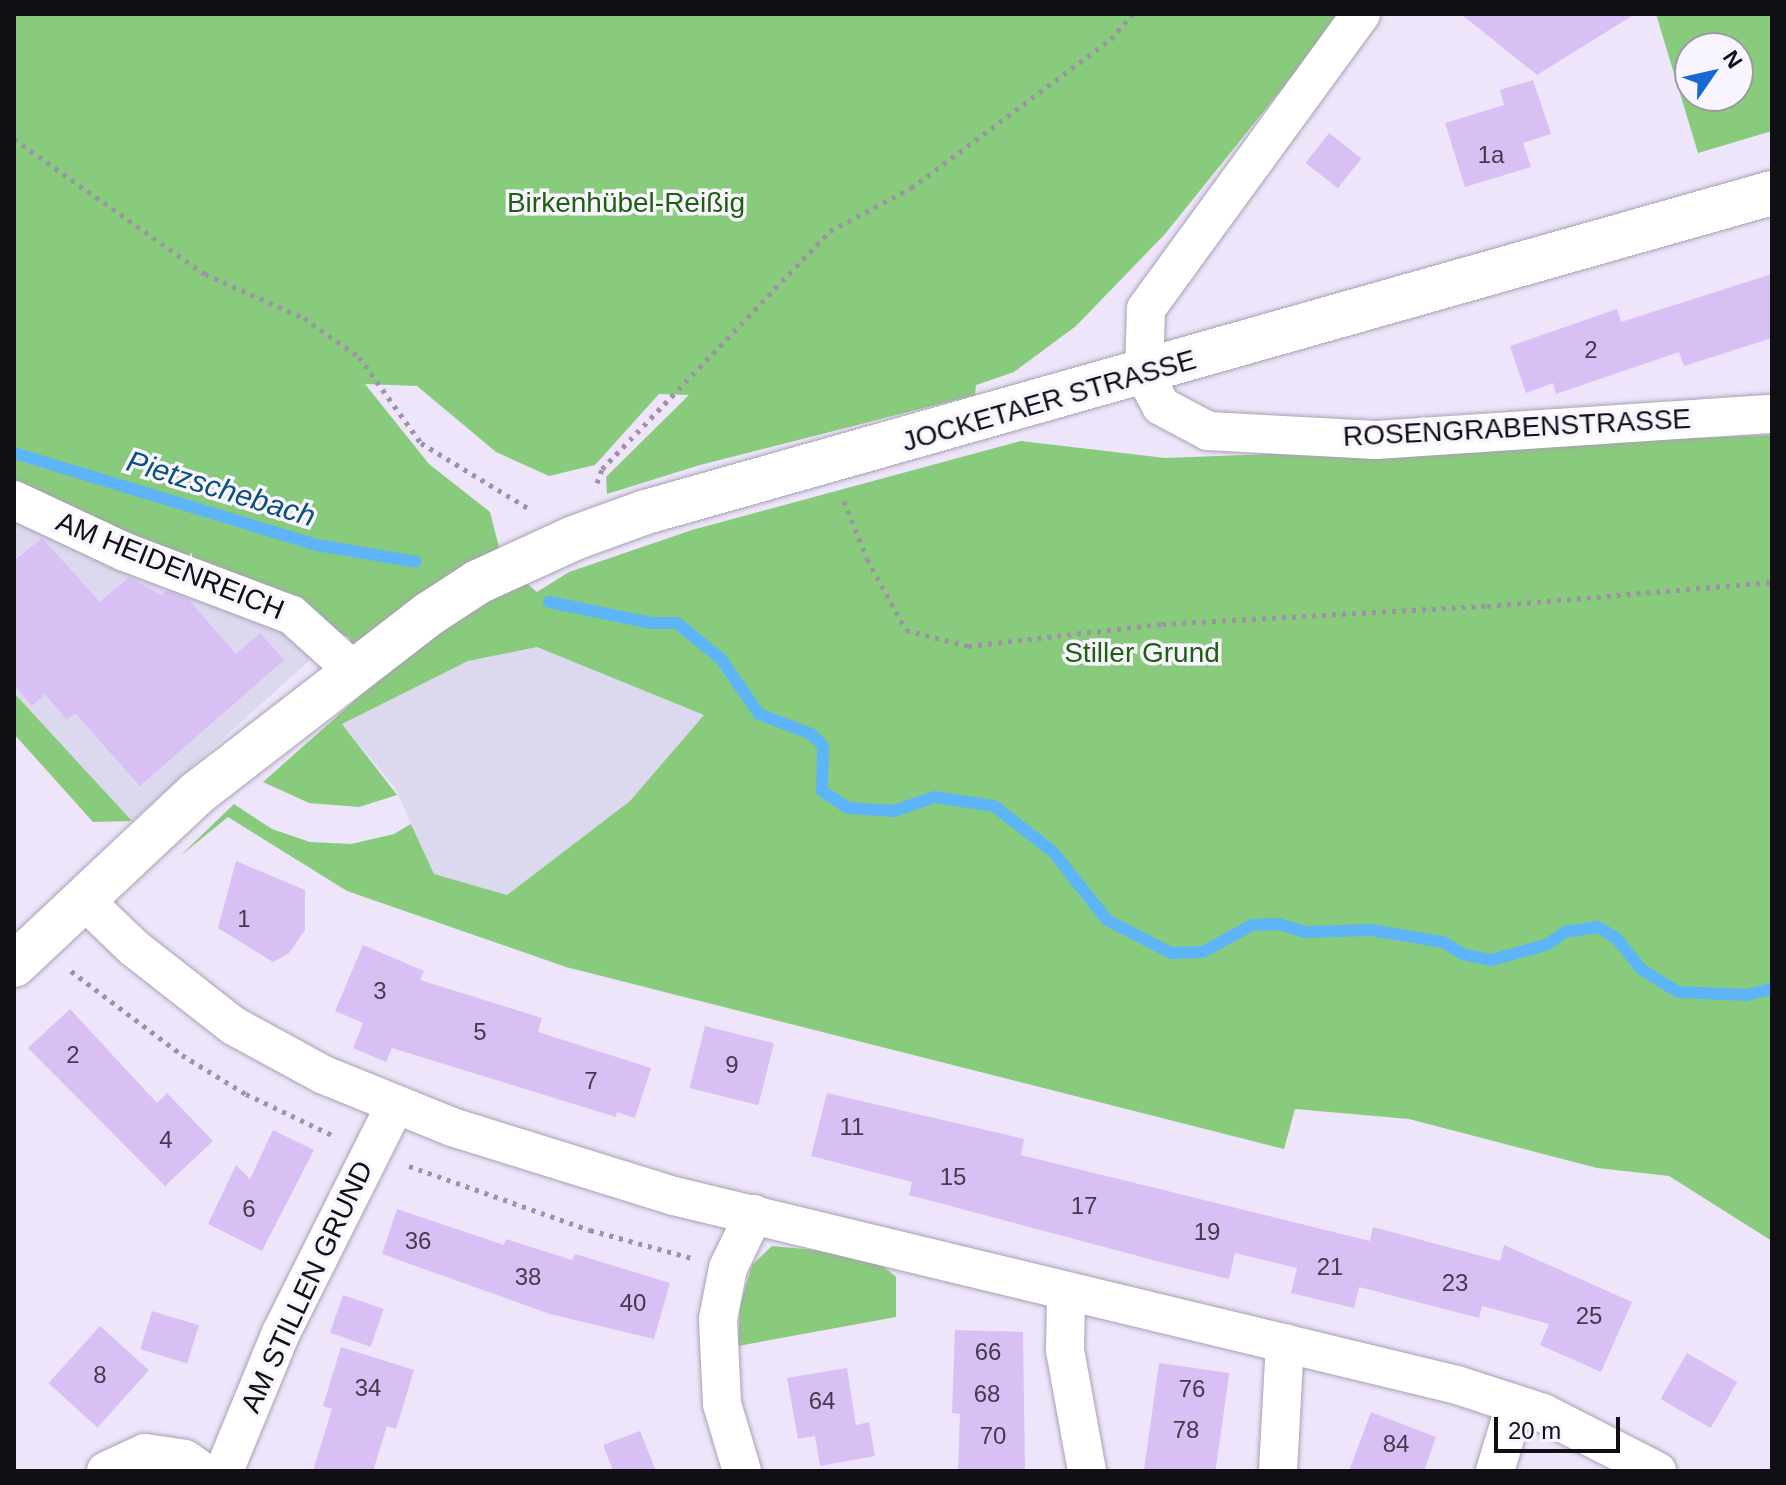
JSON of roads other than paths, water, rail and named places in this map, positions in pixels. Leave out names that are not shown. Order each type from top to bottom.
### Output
[{"type":"street","points":[[1144,374],[1146,309],[1361,14]]},
{"type":"street","name":"JOCKETAER STRASSE","points":[[14,965],[196,794],[478,582],[574,538],[646,512],[829,464],[1772,193]]},
{"type":"street","name":"ROSENGRABENSTRASSE","points":[[1144,374],[1161,406],[1208,431],[1376,440],[1772,414]]},
{"type":"street","name":"AM HEIDENREICH","points":[[14,500],[125,552],[292,615],[356,673]]},
{"type":"street","points":[[83,899],[223,1020],[324,1075],[395,1105],[564,1166],[1066,1293],[1431,1377],[1543,1413],[1657,1471]]},
{"type":"street","name":"AM STILLEN GRUND","points":[[224,1471],[287,1320],[395,1105]]},
{"type":"street","points":[[742,1471],[722,1404],[718,1319],[728,1268],[754,1214]]},
{"type":"street","points":[[1066,1293],[1065,1350],[1087,1471]]},
{"type":"street","points":[[1278,1471],[1285,1343]]},
{"type":"street","points":[[1495,1471],[1515,1405]]},
{"type":"street","points":[[106,1471],[145,1453],[185,1459],[202,1471]]},
{"type":"waterway","name":"Pietzschebach","points":[[14,453],[317,545],[416,562]]},
{"type":"waterway","name":"Pietzschebach","points":[[549,602],[651,623],[677,623],[721,659],[759,714],[811,734],[823,746],[822,791],[848,808],[894,811],[935,797],[994,806],[1053,852],[1107,920],[1171,953],[1203,952],[1252,925],[1279,924],[1306,932],[1371,930],[1443,942],[1462,954],[1491,960],[1546,945],[1565,932],[1598,927],[1617,939],[1641,969],[1678,992],[1746,995],[1772,989]]},
{"type":"park label","name":"Birkenhübel-Reißig","points":[[626,203]]},
{"type":"park label","name":"Stiller Grund","points":[[1142,653]]}]
